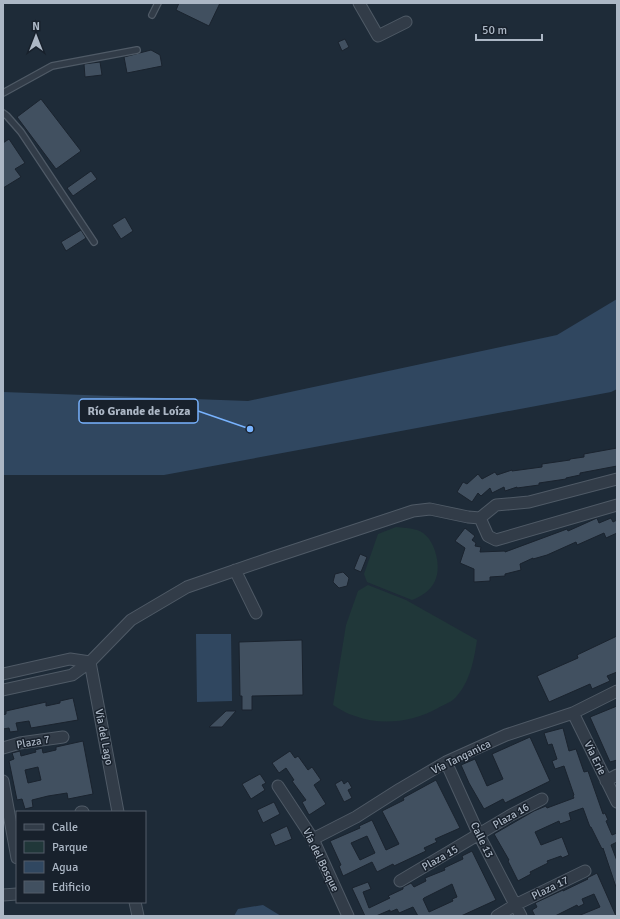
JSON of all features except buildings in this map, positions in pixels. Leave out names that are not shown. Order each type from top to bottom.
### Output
[{"type":"street","points":[[359,3],[378,36],[406,22]]},
{"type":"street","points":[[3,690],[72,675],[90,662],[131,620],[187,587],[235,570],[413,511],[430,509],[480,518],[496,505],[529,502],[617,478]]},
{"type":"street","points":[[480,518],[488,536],[496,540],[617,505]]},
{"type":"street","points":[[235,570],[256,613]]},
{"type":"street","points":[[3,674],[70,659],[90,662]]},
{"type":"street","name":"Vía del Lago","points":[[90,662],[118,811]]},
{"type":"street","name":"Vía Tanganica","points":[[313,839],[356,817],[446,762],[506,735],[573,713],[617,692]]},
{"type":"street","name":"Vía Erie","points":[[573,713],[617,802]]},
{"type":"street","name":"Plaza 7","points":[[3,748],[20,743],[63,736]]},
{"type":"street","name":"Calle 13","points":[[446,762],[479,834],[521,916]]},
{"type":"street","points":[[606,781],[617,775]]},
{"type":"street","points":[[3,781],[14,824],[16,847]]},
{"type":"street","name":"Vía del Bosque","points":[[278,786],[313,839],[348,916]]},
{"type":"street","name":"Plaza 16","points":[[479,834],[542,799]]},
{"type":"street","name":"Plaza 15","points":[[400,881],[479,834]]},
{"type":"street","name":"Plaza 17","points":[[497,916],[515,905],[585,871]]},
{"type":"street","points":[[3,896],[16,894]]},
{"type":"street","points":[[135,903],[138,916]]},
{"type":"lane","points":[[152,16],[158,3]]},
{"type":"lane","points":[[3,93],[52,66],[137,50]]},
{"type":"lane","points":[[3,113],[21,132],[94,242]]},
{"type":"green space","points":[[396,527],[420,531],[429,539],[437,559],[437,574],[432,587],[427,592],[412,600],[367,582],[364,574],[378,534]]},
{"type":"green space","points":[[368,585],[406,600],[477,640],[473,663],[468,678],[465,685],[456,697],[429,713],[419,717],[386,722],[365,719],[352,715],[333,705],[346,625],[358,591]]},
{"type":"water","points":[[617,299],[617,389],[611,392],[164,475],[3,475],[3,392],[248,401],[557,335]]},
{"type":"water","points":[[196,634],[231,634],[232,701],[197,702]]},
{"type":"water","points":[[263,905],[281,916],[234,916],[238,909]]},
{"type":"place","name":"Río Grande de Loíza","points":[[250,429]]}]
